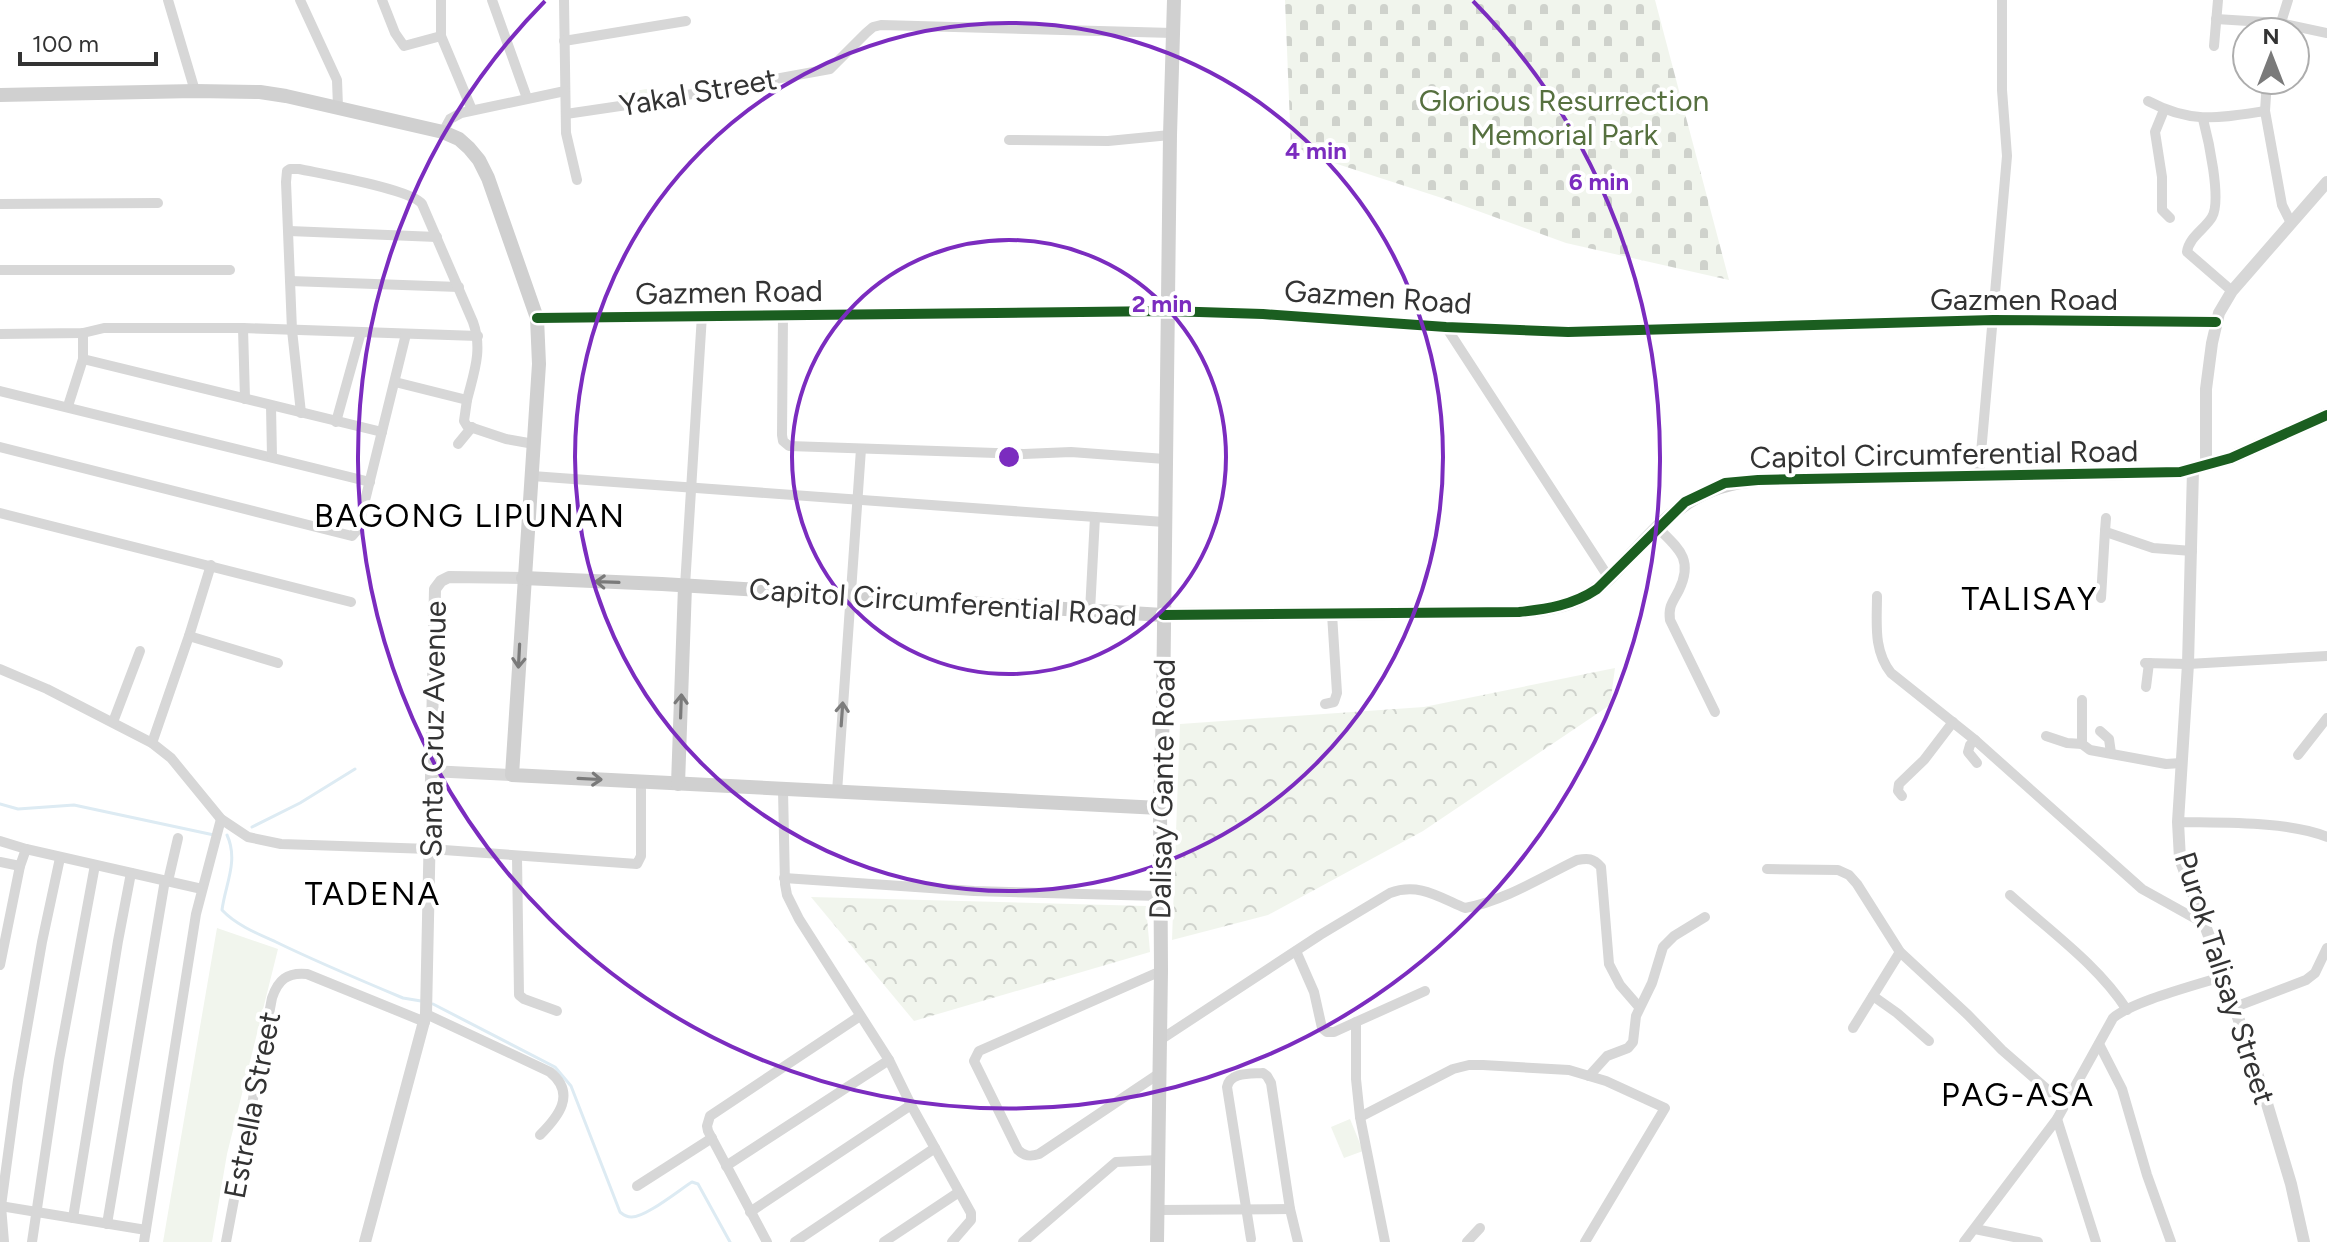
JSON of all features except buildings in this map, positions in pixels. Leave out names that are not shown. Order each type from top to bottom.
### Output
[{"type":"main road","name":"Dalisay Gante Road","points":[[1157,1242],[1160,808],[1174,0]]},
{"type":"main road","points":[[0,95],[260,92],[443,132],[459,139],[479,160],[537,318],[539,356],[512,775],[1160,808]]},
{"type":"main road","name":"Capitol Circumferential Road","points":[[523,578],[1163,615],[1537,610],[1584,597],[1609,578],[1685,502],[1725,483],[2137,474],[2200,468],[2249,451],[2327,415]]},
{"type":"main road","points":[[678,784],[685,586]]},
{"type":"street","points":[[168,0],[195,91]]},
{"type":"street","points":[[300,0],[337,80],[338,107]]},
{"type":"street","points":[[382,0],[395,33],[404,46],[441,36]]},
{"type":"street","points":[[441,0],[441,36],[472,110]]},
{"type":"street","points":[[492,0],[527,98]]},
{"type":"street","points":[[564,0],[568,148],[577,180]]},
{"type":"street","points":[[1979,476],[2007,156],[2002,90],[2002,0]]},
{"type":"street","points":[[2214,46],[2218,0]]},
{"type":"street","points":[[2216,19],[2231,21]]},
{"type":"street","points":[[564,41],[686,21]]},
{"type":"street","name":"Yakal Street","points":[[566,114],[830,69],[866,33],[881,25],[1173,33]]},
{"type":"street","points":[[443,132],[454,115],[565,91]]},
{"type":"street","points":[[2266,96],[2265,111],[2282,205],[2291,223]]},
{"type":"street","points":[[2148,101],[2164,110],[2203,119],[2265,111]]},
{"type":"street","points":[[2164,110],[2155,132],[2162,177],[2162,210],[2170,218]]},
{"type":"street","points":[[2203,119],[2211,154],[2216,209],[2188,246],[2187,252],[2232,291]]},
{"type":"street","points":[[1009,140],[1108,141],[1170,135]]},
{"type":"street","points":[[301,413],[292,330],[286,176],[294,168],[416,197],[437,237],[478,336],[478,356],[464,421],[467,426],[506,439],[534,444]]},
{"type":"street","name":"Purok Talisay Street","points":[[2304,1242],[2291,1184],[2235,1007],[2184,875],[2178,822],[2192,551],[2206,389],[2216,322],[2232,291],[2327,182]]},
{"type":"street","points":[[0,204],[158,203]]},
{"type":"street","points":[[289,231],[437,237]]},
{"type":"street","points":[[0,270],[230,270]]},
{"type":"street","points":[[290,281],[459,287]]},
{"type":"street","name":"Gazmen Road","points":[[537,318],[1167,311],[1568,332],[1993,320],[2216,322]]},
{"type":"street","points":[[685,586],[702,315]]},
{"type":"street","points":[[783,315],[783,441],[789,446],[1024,454],[1071,452],[1165,459]]},
{"type":"street","points":[[1446,327],[1609,578]]},
{"type":"street","points":[[0,334],[83,333],[104,328],[243,328],[478,336]]},
{"type":"street","points":[[243,328],[245,399]]},
{"type":"street","points":[[336,422],[361,332]]},
{"type":"street","points":[[68,406],[83,359],[83,333]]},
{"type":"street","points":[[0,447],[347,535],[355,534],[406,334]]},
{"type":"street","points":[[83,359],[382,432]]},
{"type":"street","points":[[395,382],[467,400]]},
{"type":"street","points":[[0,391],[370,482]]},
{"type":"street","points":[[271,406],[272,457]]},
{"type":"street","points":[[458,444],[472,427]]},
{"type":"street","points":[[837,792],[861,449]]},
{"type":"street","points":[[532,476],[1164,522]]},
{"type":"street","points":[[0,513],[351,602]]},
{"type":"street","points":[[1090,611],[1095,517]]},
{"type":"street","points":[[2101,598],[2106,518]]},
{"type":"street","points":[[1658,528],[1685,560],[1679,590],[1669,607],[1670,620],[1715,712]]},
{"type":"street","points":[[2105,531],[2153,548],[2192,551]]},
{"type":"street","points":[[152,743],[211,565]]},
{"type":"street","name":"Santa Cruz Avenue","points":[[365,1242],[425,1018],[437,584],[449,577],[523,578]]},
{"type":"street","points":[[1877,596],[1878,645],[1884,664],[1899,681],[1975,740],[2142,889],[2205,924]]},
{"type":"street","points":[[1325,704],[1334,702],[1337,693],[1332,614]]},
{"type":"street","points":[[189,636],[278,663]]},
{"type":"street","points":[[113,722],[140,651]]},
{"type":"street","points":[[2146,687],[2147,663],[2188,664],[2327,656]]},
{"type":"street","points":[[0,669],[152,743],[171,758],[221,819],[248,837],[281,844],[430,849],[637,864],[641,856],[641,782]]},
{"type":"street","points":[[2082,700],[2082,744]]},
{"type":"street","points":[[2298,755],[2327,718]]},
{"type":"street","points":[[1902,796],[1898,791],[1899,784],[1924,760],[1953,722]]},
{"type":"street","points":[[2100,731],[2109,739],[2111,753]]},
{"type":"street","points":[[2046,736],[2082,744],[2090,750],[2166,764],[2181,763]]},
{"type":"street","points":[[1975,740],[1968,752],[1977,763]]},
{"type":"street","points":[[431,771],[512,775]]},
{"type":"street","points":[[783,790],[784,878],[791,906],[889,1060],[972,1216],[952,1242]]},
{"type":"street","points":[[144,1242],[181,1002],[202,889],[221,819]]},
{"type":"street","points":[[2178,822],[2275,826],[2327,837]]},
{"type":"street","points":[[107,1224],[166,880],[178,838]]},
{"type":"street","points":[[0,841],[60,858],[202,889]]},
{"type":"street","points":[[0,965],[3,930],[26,849]]},
{"type":"street","points":[[517,857],[519,995],[557,1011]]},
{"type":"street","points":[[4,1242],[1,1206],[18,1080],[60,858]]},
{"type":"street","points":[[1160,1040],[1296,951],[1400,889],[1417,888],[1465,908],[1490,901],[1577,860],[1588,858],[1596,860],[1601,867],[1609,964],[1620,985],[1639,1007]]},
{"type":"street","points":[[0,862],[20,866]]},
{"type":"street","points":[[32,1242],[59,1060],[95,865]]},
{"type":"street","points":[[1767,869],[1838,870],[1849,875],[1900,952],[2002,1050],[2064,1104]]},
{"type":"street","points":[[73,1218],[131,873]]},
{"type":"street","points":[[784,878],[974,891],[1159,896]]},
{"type":"street","points":[[2010,895],[2091,967],[2116,993],[2127,1010]]},
{"type":"street","points":[[1589,1076],[1607,1056],[1628,1048],[1633,1042],[1639,1007],[1652,983],[1663,947],[1674,936],[1705,917]]},
{"type":"street","points":[[2235,1007],[2306,980],[2315,973],[2327,948]]},
{"type":"street","points":[[1296,951],[1314,992],[1322,1028],[1327,1032],[1334,1032],[1425,991]]},
{"type":"street","points":[[1853,1028],[1900,952]]},
{"type":"street","points":[[1160,1073],[1032,1156],[1023,1155],[1018,1150],[974,1061],[979,1051],[1161,971]]},
{"type":"street","name":"Estrella Street","points":[[226,1242],[272,998],[282,979],[296,973],[314,976],[425,1018]]},
{"type":"street","points":[[1964,1242],[2057,1119],[2113,1018],[2127,1010],[2224,976]]},
{"type":"street","points":[[1873,996],[1929,1041]]},
{"type":"street","points":[[767,1242],[712,1138],[707,1126],[710,1116],[860,1016]]},
{"type":"street","points":[[425,1018],[556,1077],[563,1095],[561,1110],[540,1135]]},
{"type":"street","points":[[1356,1022],[1360,1117],[1385,1242]]},
{"type":"street","points":[[2099,1044],[2122,1089],[2147,1175],[2171,1242]]},
{"type":"street","points":[[726,1166],[889,1060]]},
{"type":"street","points":[[1360,1117],[1453,1069],[1469,1065],[1569,1070],[1606,1081],[1665,1108],[1585,1242]]},
{"type":"street","points":[[1251,1239],[1227,1087],[1233,1077],[1263,1073],[1271,1083],[1298,1242]]},
{"type":"street","points":[[750,1212],[911,1105]]},
{"type":"street","points":[[2057,1119],[2096,1242]]},
{"type":"street","points":[[637,1186],[712,1138]]},
{"type":"street","points":[[795,1242],[935,1148]]},
{"type":"street","points":[[1023,1242],[1116,1162],[1159,1160]]},
{"type":"street","points":[[884,1242],[959,1192]]},
{"type":"street","points":[[1,1206],[146,1230]]},
{"type":"street","points":[[1158,1210],[1290,1209]]},
{"type":"street","points":[[1467,1242],[1480,1228]]},
{"type":"street","points":[[1975,1229],[2038,1242]]},
{"type":"green space","name":"Glorious Resurrection Memorial Park","points":[[1285,0],[1655,0],[1729,280],[1566,243],[1445,199],[1291,149]]},
{"type":"green space","points":[[652,88],[655,105],[621,110],[618,94]]},
{"type":"green space","points":[[1615,668],[1610,705],[1423,831],[1268,915],[1172,940],[1180,724],[1424,707]]},
{"type":"green space","points":[[811,897],[1146,906],[1150,952],[914,1021]]},
{"type":"green space","points":[[217,928],[278,949],[227,1154],[212,1242],[163,1242]]},
{"type":"green space","points":[[1350,1119],[1363,1151],[1344,1158],[1331,1127]]},
{"type":"waterway","points":[[252,827],[300,803],[355,769]]},
{"type":"waterway","points":[[0,804],[18,809],[74,805],[214,835]]},
{"type":"waterway","points":[[227,835],[232,854],[222,910],[240,925],[323,964],[403,998],[421,1001]]},
{"type":"waterway","points":[[433,1004],[555,1067],[571,1086],[620,1212],[631,1217],[645,1213],[692,1182],[698,1184],[730,1242]]},
{"type":"cycle path","points":[[537,318],[1167,311],[1568,332],[1993,320],[2216,322]]},
{"type":"cycle path","points":[[1163,615],[1519,612],[1540,609],[1569,603],[1597,589],[1685,502],[1725,483],[2180,472],[2231,458],[2327,415]]},
{"type":"district","name":"BAGONG LIPUNAN","points":[[470,516]]},
{"type":"district","name":"TALISAY","points":[[2030,599]]},
{"type":"district","name":"TADENA","points":[[373,894]]},
{"type":"district","name":"PAG-ASA","points":[[2018,1095]]}]
